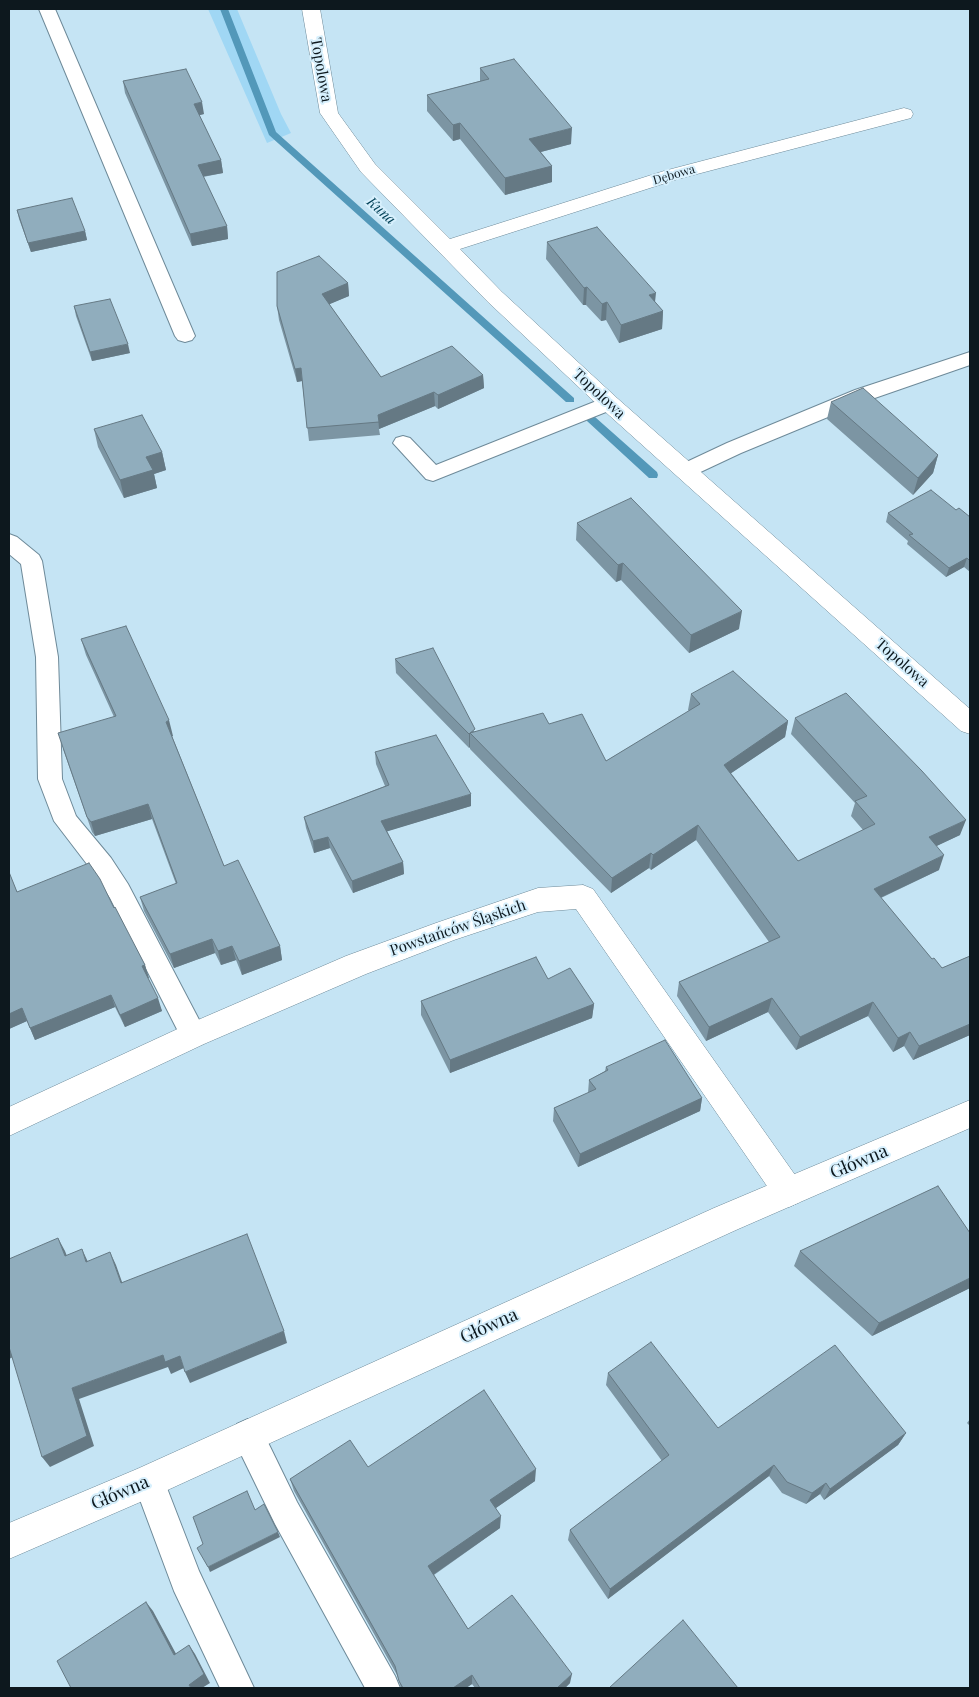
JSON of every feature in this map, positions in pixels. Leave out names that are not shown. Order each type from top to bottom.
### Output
[{"type":"street","name":"Topolowa","points":[[311,9],[329,113],[368,168],[495,297],[609,403],[970,724]]},
{"type":"street","name":"Dębowa","points":[[446,247],[671,176],[904,114]]},
{"type":"street","name":"Powstańców Śląskich","points":[[9,1122],[194,1035],[356,965],[446,931],[538,900],[582,897],[789,1192]]},
{"type":"street","name":"Główna","points":[[9,1541],[149,1481],[789,1192],[970,1114]]},
{"type":"lane","points":[[47,9],[185,336]]},
{"type":"lane","points":[[685,471],[734,448],[862,395],[970,358]]},
{"type":"lane","points":[[403,443],[433,474],[609,403]]},
{"type":"lane","points":[[9,542],[31,561],[47,657],[50,779],[66,820],[102,865],[119,891],[194,1035]]},
{"type":"lane","points":[[248,1435],[286,1513],[383,1688]]},
{"type":"lane","points":[[149,1481],[186,1579],[237,1688]]},
{"type":"shaded area","points":[[208,9],[237,9],[281,114],[291,133],[267,143]]},
{"type":"building","points":[[514,59],[572,128],[529,139],[552,166],[505,178],[460,123],[453,125],[427,95],[489,79],[480,68]]},
{"type":"building","points":[[186,69],[202,102],[194,104],[221,160],[198,165],[227,226],[190,234],[123,81]]},
{"type":"building","points":[[72,198],[85,231],[28,243],[17,210]]},
{"type":"building","points":[[597,227],[656,293],[649,295],[663,311],[621,325],[607,302],[602,304],[587,287],[584,288],[547,242]]},
{"type":"building","points":[[319,256],[348,283],[322,294],[381,377],[452,346],[483,375],[438,395],[434,392],[378,415],[379,422],[307,428],[301,368],[295,369],[277,306],[277,272]]},
{"type":"building","points":[[110,299],[128,344],[90,352],[74,306]]},
{"type":"building","points":[[863,388],[938,455],[918,478],[831,402]]},
{"type":"building","points":[[142,415],[162,452],[146,457],[153,470],[120,480],[94,429]]},
{"type":"building","points":[[931,490],[956,510],[959,508],[970,517],[970,561],[967,558],[949,568],[909,535],[913,534],[888,513]]},
{"type":"building","points":[[631,498],[742,611],[691,635],[623,563],[618,565],[577,523]]},
{"type":"building","points":[[126,626],[169,720],[166,722],[224,866],[238,860],[280,946],[239,961],[232,946],[218,951],[212,939],[170,954],[140,897],[177,883],[148,804],[91,822],[87,817],[58,733],[116,716],[81,639]]},
{"type":"building","points":[[433,648],[475,729],[469,734],[395,659]]},
{"type":"building","points":[[733,671],[788,721],[724,765],[798,861],[875,824],[855,801],[867,796],[795,718],[846,693],[922,771],[966,820],[929,837],[944,855],[874,889],[932,959],[934,958],[942,968],[970,956],[970,1024],[919,1046],[910,1032],[898,1038],[873,1002],[800,1037],[772,998],[709,1027],[679,982],[780,937],[698,825],[653,855],[651,853],[612,878],[470,733],[543,713],[549,724],[582,714],[606,761],[700,704],[691,694]]},
{"type":"building","points":[[436,735],[471,794],[381,821],[403,862],[352,881],[328,837],[313,841],[304,817],[389,785],[375,752]]},
{"type":"building","points":[[89,863],[100,879],[145,965],[142,966],[158,998],[120,1015],[111,995],[30,1028],[22,1008],[9,1014],[9,872],[17,892]]},
{"type":"building","points":[[536,957],[548,979],[570,968],[594,1004],[450,1060],[421,1001]]},
{"type":"building","points":[[665,1040],[702,1098],[580,1154],[554,1108],[596,1089],[589,1080],[608,1070],[606,1067]]},
{"type":"building","points":[[938,1186],[970,1233],[970,1278],[879,1323],[800,1251]]},
{"type":"building","points":[[247,1234],[284,1331],[185,1372],[180,1356],[165,1362],[163,1355],[72,1388],[87,1436],[42,1457],[9,1347],[9,1259],[58,1238],[65,1256],[82,1249],[86,1262],[110,1252],[121,1283]]},
{"type":"building","points":[[651,1342],[718,1428],[835,1345],[906,1433],[830,1489],[826,1483],[812,1493],[787,1482],[774,1465],[610,1589],[570,1530],[669,1455],[608,1373]]},
{"type":"building","points":[[484,1390],[536,1469],[490,1500],[501,1516],[428,1566],[468,1629],[512,1595],[572,1674],[557,1688],[480,1688],[472,1675],[453,1688],[403,1688],[395,1666],[290,1479],[350,1440],[368,1467]]},
{"type":"building","points":[[247,1491],[255,1510],[264,1504],[278,1532],[208,1567],[197,1548],[203,1544],[193,1517]]},
{"type":"building","points":[[146,1602],[174,1655],[189,1645],[204,1674],[189,1685],[191,1688],[71,1688],[57,1661]]},
{"type":"building","points":[[683,1620],[738,1688],[609,1688]]},
{"type":"waterway","name":"Kuna","points":[[224,9],[272,133],[570,400]]},
{"type":"waterway","name":"Kuna","points":[[591,419],[653,475]]}]
